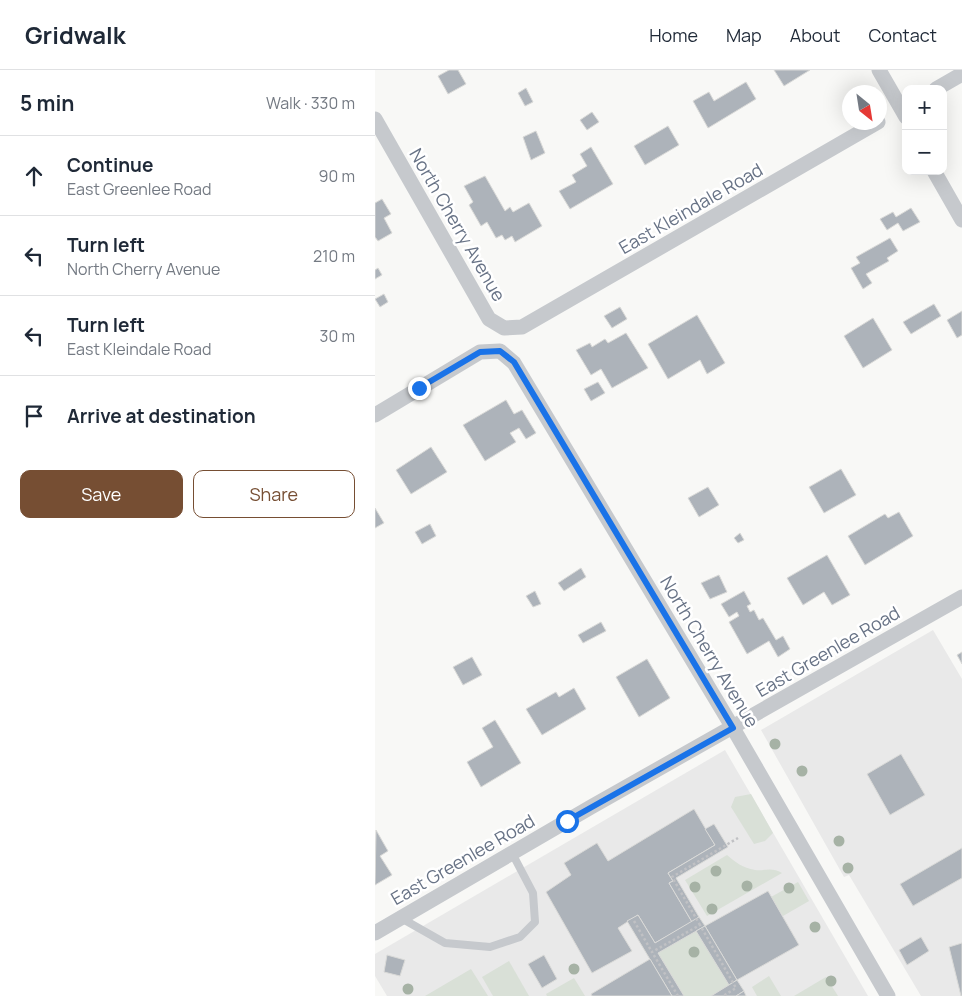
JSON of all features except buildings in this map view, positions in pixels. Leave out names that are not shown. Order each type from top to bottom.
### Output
[{"type":"street","points":[[879,70],[902,108]]},
{"type":"street","points":[[943,85],[962,74]]},
{"type":"street","name":"East Kleindale Road","points":[[887,118],[902,112]]},
{"type":"street","name":"North Cherry Avenue","points":[[375,118],[489,318],[504,328],[522,327]]},
{"type":"street","name":"East Kleindale Road","points":[[522,327],[865,130]]},
{"type":"street","points":[[936,175],[962,220]]},
{"type":"street","name":"North Cherry Avenue","points":[[375,415],[480,352],[500,351],[514,362],[733,728],[889,996]]},
{"type":"street","name":"East Greenlee Road","points":[[375,933],[962,597]]},
{"type":"lane","points":[[401,918],[445,943],[490,947],[520,937],[535,922],[533,893],[512,853]]},
{"type":"path","points":[[723,996],[736,988],[672,877],[738,838]]},
{"type":"path","points":[[634,921],[678,996]]},
{"type":"path","points":[[652,952],[700,925]]},
{"type":"shaded area","points":[[933,630],[962,679],[962,996],[921,996],[849,875],[844,877],[761,730]]},
{"type":"shaded area","points":[[725,750],[868,996],[387,996],[375,976],[375,954]]},
{"type":"shaded area","points":[[751,794],[773,833],[765,841],[754,844],[731,807],[735,797]]},
{"type":"shaded area","points":[[727,855],[747,868],[775,870],[782,873],[707,916],[685,880]]},
{"type":"shaded area","points":[[798,882],[809,901],[783,916],[771,897]]},
{"type":"shaded area","points":[[696,931],[729,985],[711,996],[684,996],[658,953]]},
{"type":"shaded area","points":[[509,961],[529,996],[493,996],[482,977]]},
{"type":"shaded area","points":[[471,969],[488,996],[425,996]]},
{"type":"shaded area","points":[[769,976],[781,996],[757,996],[752,987]]},
{"type":"shaded area","points":[[826,977],[838,996],[794,996]]},
{"type":"shaded area","points":[[574,978],[585,996],[547,996],[546,994]]},
{"type":"route","points":[[419,388],[480,352],[500,351],[514,362],[733,728],[567,821]]}]
